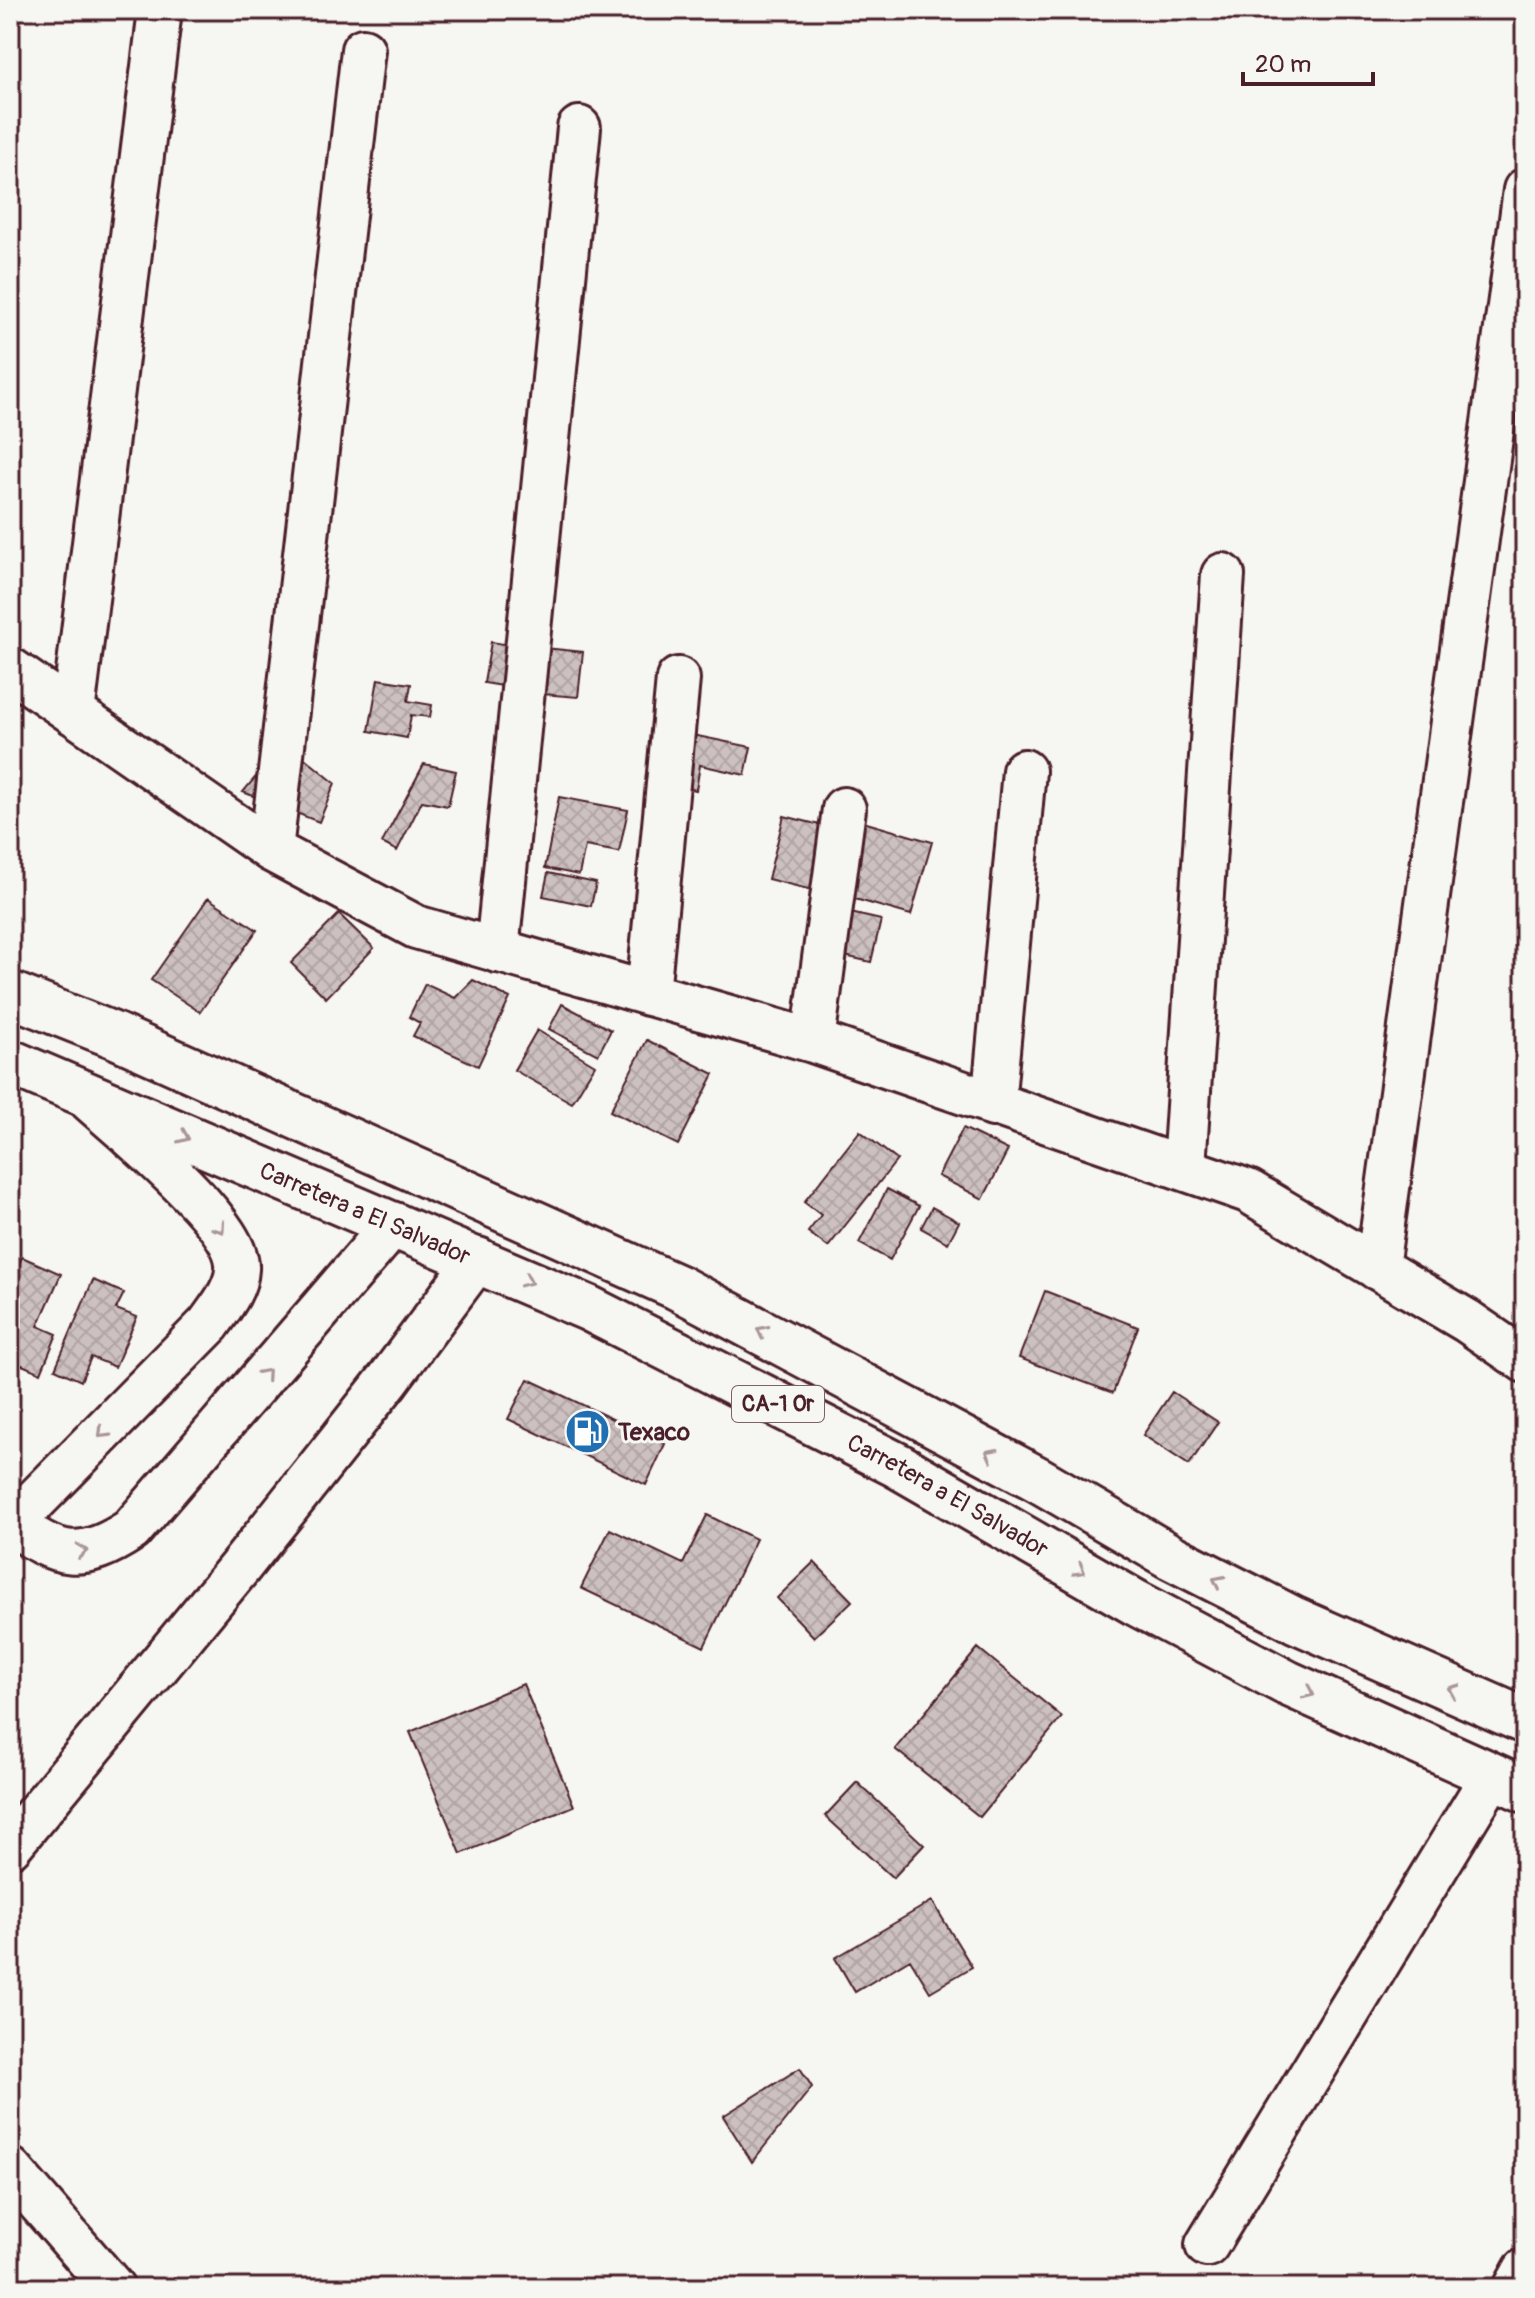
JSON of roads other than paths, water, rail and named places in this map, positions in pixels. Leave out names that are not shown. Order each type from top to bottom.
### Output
[{"type":"highway","name":"CA-1 Or","points":[[10,994],[116,1036],[677,1287],[1039,1480],[1171,1557],[1295,1620],[1525,1721]]},
{"type":"highway","name":"Carretera a El Salvador","points":[[10,1062],[588,1308],[897,1465],[1136,1603],[1287,1683],[1509,1783]]},
{"type":"street","points":[[73,713],[160,10]]},
{"type":"street","points":[[271,850],[363,50]]},
{"type":"street","points":[[497,951],[579,128]]},
{"type":"street","points":[[1377,1268],[1525,190]]},
{"type":"street","points":[[1184,1167],[1223,575]]},
{"type":"street","points":[[10,669],[271,850],[416,927],[813,1041],[1248,1191],[1467,1321],[1525,1361]]},
{"type":"street","points":[[648,994],[678,679]]},
{"type":"street","points":[[993,1105],[1024,771]]},
{"type":"street","points":[[813,1041],[844,809]]},
{"type":"street","points":[[85,1096],[208,1210],[231,1244],[238,1268],[229,1296],[209,1324],[11,1524],[33,1539],[61,1551],[83,1554],[109,1544],[131,1530],[394,1224]]},
{"type":"street","points":[[10,1846],[240,1567],[388,1380],[478,1259]]},
{"type":"street","points":[[1207,2245],[1509,1783]]},
{"type":"street","points":[[10,2169],[113,2288]]},
{"type":"street","points":[[1515,2288],[1525,2270]]},
{"type":"place","name":"Texaco","points":[[587,1432]]}]
